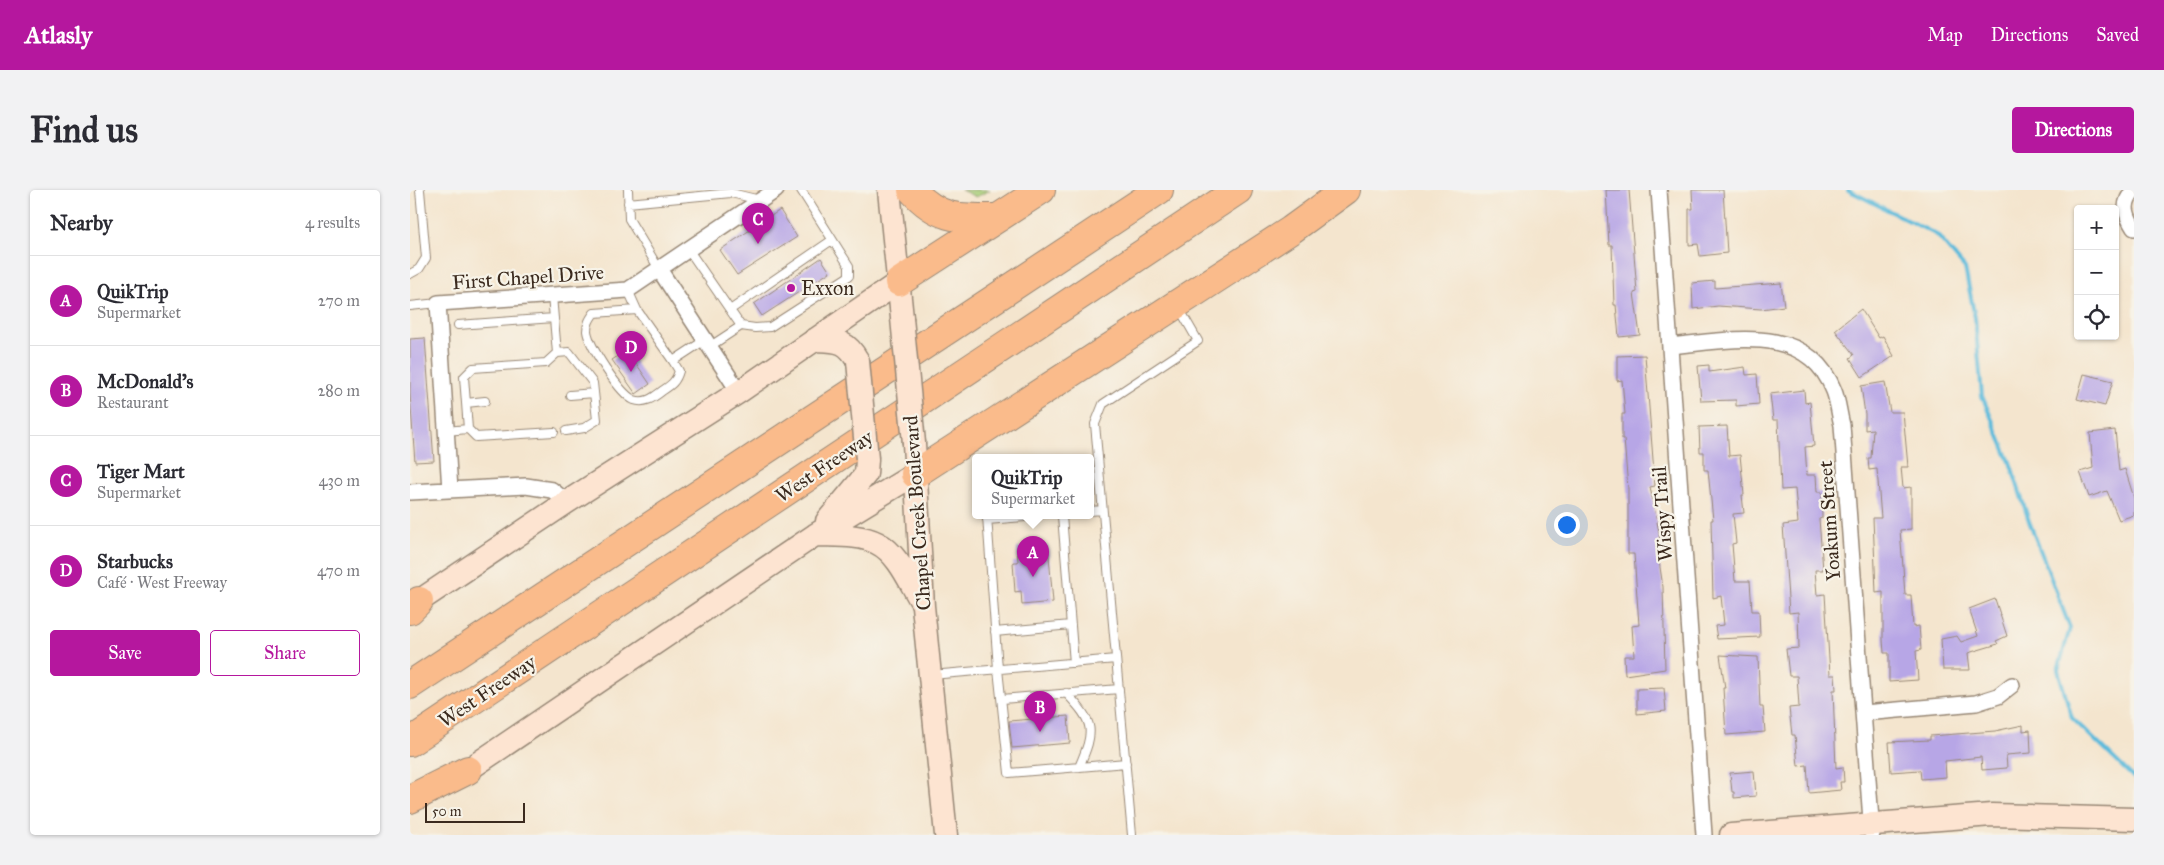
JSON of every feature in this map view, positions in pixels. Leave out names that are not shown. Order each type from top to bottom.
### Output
[{"type":"highway","points":[[912,190],[922,202],[941,214],[965,218],[998,218]]},
{"type":"highway","points":[[899,282],[1041,190]]},
{"type":"highway","points":[[410,685],[1159,190]]},
{"type":"highway","name":"West Freeway","points":[[410,742],[1238,190]]},
{"type":"highway","points":[[915,474],[1291,230],[1346,190]]},
{"type":"highway","points":[[410,800],[468,770]]},
{"type":"main road","name":"Chapel Creek Boulevard","points":[[889,190],[914,443],[923,606],[946,835]]},
{"type":"main road","points":[[413,606],[567,502],[739,392],[899,282]]},
{"type":"main road","points":[[814,340],[844,343],[852,349],[858,360],[868,459],[866,474],[815,535]]},
{"type":"main road","points":[[410,808],[815,535],[915,474]]},
{"type":"main road","points":[[815,535],[852,537],[877,543],[896,560],[923,606]]},
{"type":"main road","points":[[1730,835],[1872,829],[1992,815],[2134,820]]},
{"type":"street","name":"First Chapel Drive","points":[[450,490],[438,304],[628,290],[776,190]]},
{"type":"street","name":"Wispy Trail","points":[[1660,190],[1704,835]]},
{"type":"street","points":[[2134,190],[2127,198],[2125,210],[2134,228]]},
{"type":"street","points":[[659,270],[739,392]]},
{"type":"street","name":"Yoakum Street","points":[[1670,346],[1760,338],[1791,345],[1819,365],[1834,391],[1842,425],[1872,829]]},
{"type":"street","points":[[410,492],[526,486],[552,490],[567,502]]},
{"type":"street","points":[[1864,713],[1976,703],[1998,696],[2012,684]]},
{"type":"lane","points":[[410,274],[419,269],[426,258],[420,190]]},
{"type":"lane","points":[[628,190],[629,218],[659,270]]},
{"type":"lane","points":[[673,361],[741,326],[770,327],[849,276],[849,266],[801,190]]},
{"type":"lane","points":[[628,203],[731,193],[761,200]]},
{"type":"lane","points":[[730,310],[832,240]]},
{"type":"lane","points":[[688,249],[741,326]]},
{"type":"lane","points":[[628,290],[637,310],[679,371],[676,381],[648,401],[635,400],[623,392],[591,344],[587,331],[588,321],[594,313],[637,310]]},
{"type":"lane","points":[[552,296],[557,353]]},
{"type":"lane","points":[[410,306],[438,304]]},
{"type":"lane","points":[[1132,835],[1102,510],[1094,459],[1095,424],[1103,404],[1198,341],[1176,305]]},
{"type":"lane","points":[[458,325],[554,318]]},
{"type":"lane","points":[[554,432],[476,437],[468,429],[464,377],[473,368],[546,363],[557,353],[569,352],[593,383],[596,420],[584,428],[566,431]]},
{"type":"lane","points":[[570,396],[594,393]]},
{"type":"lane","points":[[466,403],[486,401]]},
{"type":"lane","points":[[446,431],[468,429]]},
{"type":"lane","points":[[1094,511],[1102,510]]},
{"type":"lane","points":[[987,519],[998,669],[1010,773],[1126,763]]},
{"type":"lane","points":[[1062,519],[1074,663]]},
{"type":"lane","points":[[996,632],[1071,625]]},
{"type":"lane","points":[[930,675],[1116,659]]},
{"type":"lane","points":[[1002,699],[1119,689]]},
{"type":"lane","points":[[1066,694],[1085,712],[1090,724],[1087,748],[1079,767]]},
{"type":"green space","points":[[961,190],[990,190],[976,197]]},
{"type":"building","points":[[1606,190],[1629,190],[1637,292],[1634,293],[1640,335],[1619,337],[1616,305],[1614,305],[1612,245],[1609,245]]},
{"type":"building","points":[[1692,190],[1723,190],[1727,253],[1700,256],[1698,244],[1689,245],[1689,209],[1693,209]]},
{"type":"building","points":[[780,210],[797,237],[737,275],[720,250]]},
{"type":"building","name":"Exxon","points":[[821,258],[830,272],[762,316],[754,304]]},
{"type":"building","points":[[1715,281],[1715,288],[1781,283],[1784,306],[1761,309],[1718,306],[1693,309],[1692,283]]},
{"type":"building","points":[[1861,309],[1879,338],[1883,336],[1894,356],[1862,377],[1850,358],[1854,355],[1835,330]]},
{"type":"building","points":[[425,338],[434,461],[415,462],[410,394],[410,339]]},
{"type":"building","points":[[627,350],[650,384],[636,394],[612,360]]},
{"type":"building","points":[[1645,355],[1655,486],[1650,487],[1659,532],[1660,547],[1657,548],[1663,587],[1665,669],[1625,675],[1624,656],[1634,656],[1632,626],[1639,625],[1634,554],[1628,554],[1628,489],[1624,439],[1622,439],[1622,414],[1625,414],[1622,380],[1617,381],[1617,356]]},
{"type":"building","points":[[1709,365],[1709,372],[1745,367],[1746,375],[1757,374],[1759,404],[1736,406],[1736,400],[1701,401],[1698,366]]},
{"type":"building","points":[[2084,374],[2113,381],[2105,406],[2077,399]]},
{"type":"building","points":[[1885,382],[1890,412],[1903,412],[1908,467],[1901,467],[1903,488],[1911,487],[1911,529],[1900,530],[1905,595],[1911,595],[1913,627],[1919,626],[1921,650],[1916,651],[1918,680],[1889,682],[1889,653],[1884,653],[1883,640],[1883,592],[1876,593],[1873,518],[1881,518],[1877,469],[1869,470],[1868,458],[1871,458],[1873,429],[1865,430],[1861,386]]},
{"type":"building","points":[[1804,390],[1805,403],[1810,402],[1814,446],[1805,447],[1807,475],[1816,475],[1817,492],[1822,492],[1822,518],[1819,519],[1823,570],[1815,570],[1817,595],[1825,594],[1830,675],[1835,675],[1836,690],[1833,690],[1836,768],[1843,767],[1844,782],[1840,782],[1841,790],[1809,793],[1807,765],[1798,766],[1795,735],[1792,735],[1789,708],[1799,707],[1797,676],[1789,676],[1786,649],[1799,648],[1798,612],[1789,613],[1783,525],[1798,523],[1795,489],[1781,490],[1778,420],[1773,420],[1770,394]]},
{"type":"building","points":[[1727,426],[1729,456],[1740,455],[1744,495],[1742,495],[1744,513],[1733,514],[1736,543],[1732,544],[1735,581],[1750,581],[1752,611],[1759,611],[1760,637],[1717,639],[1715,626],[1724,625],[1721,596],[1713,598],[1711,520],[1713,520],[1708,470],[1704,470],[1704,452],[1700,452],[1699,427]]},
{"type":"building","points":[[2115,430],[2119,471],[2125,469],[2134,498],[2134,515],[2119,520],[2107,491],[2089,497],[2080,472],[2093,468],[2090,433]]},
{"type":"building","points":[[1048,545],[1053,602],[1022,605],[1021,591],[1015,592],[1013,562],[1018,562],[1017,548]]},
{"type":"building","points":[[1995,599],[2007,636],[1996,641],[1998,644],[1968,653],[1970,670],[1943,670],[1941,639],[1957,636],[1961,642],[1978,636],[1969,609]]},
{"type":"building","points":[[1720,655],[1758,657],[1760,707],[1763,707],[1765,732],[1726,735],[1723,688],[1725,688]]},
{"type":"building","points":[[1664,688],[1666,711],[1637,714],[1637,689]]},
{"type":"building","points":[[1068,716],[1070,743],[1012,748],[1009,721]]},
{"type":"building","points":[[2023,725],[2023,731],[2030,730],[2031,753],[2006,755],[2007,768],[1982,770],[1981,757],[1945,761],[1946,777],[1921,779],[1920,770],[1891,772],[1889,742],[1930,740],[1930,736],[1995,731]]},
{"type":"building","points":[[1754,771],[1756,796],[1734,798],[1730,773]]},
{"type":"waterway","points":[[1848,190],[1937,235],[1965,268],[1975,318],[1982,396],[2010,462],[2029,521],[2070,628],[2058,670],[2072,718],[2134,778]]},
{"type":"place","name":"Tiger Mart","points":[[758,244]]},
{"type":"place","name":"Exxon","points":[[791,288]]},
{"type":"place","name":"Starbucks","points":[[631,372]]},
{"type":"place","name":"QuikTrip","points":[[1033,577]]},
{"type":"place","name":"McDonald's","points":[[1040,732]]}]
